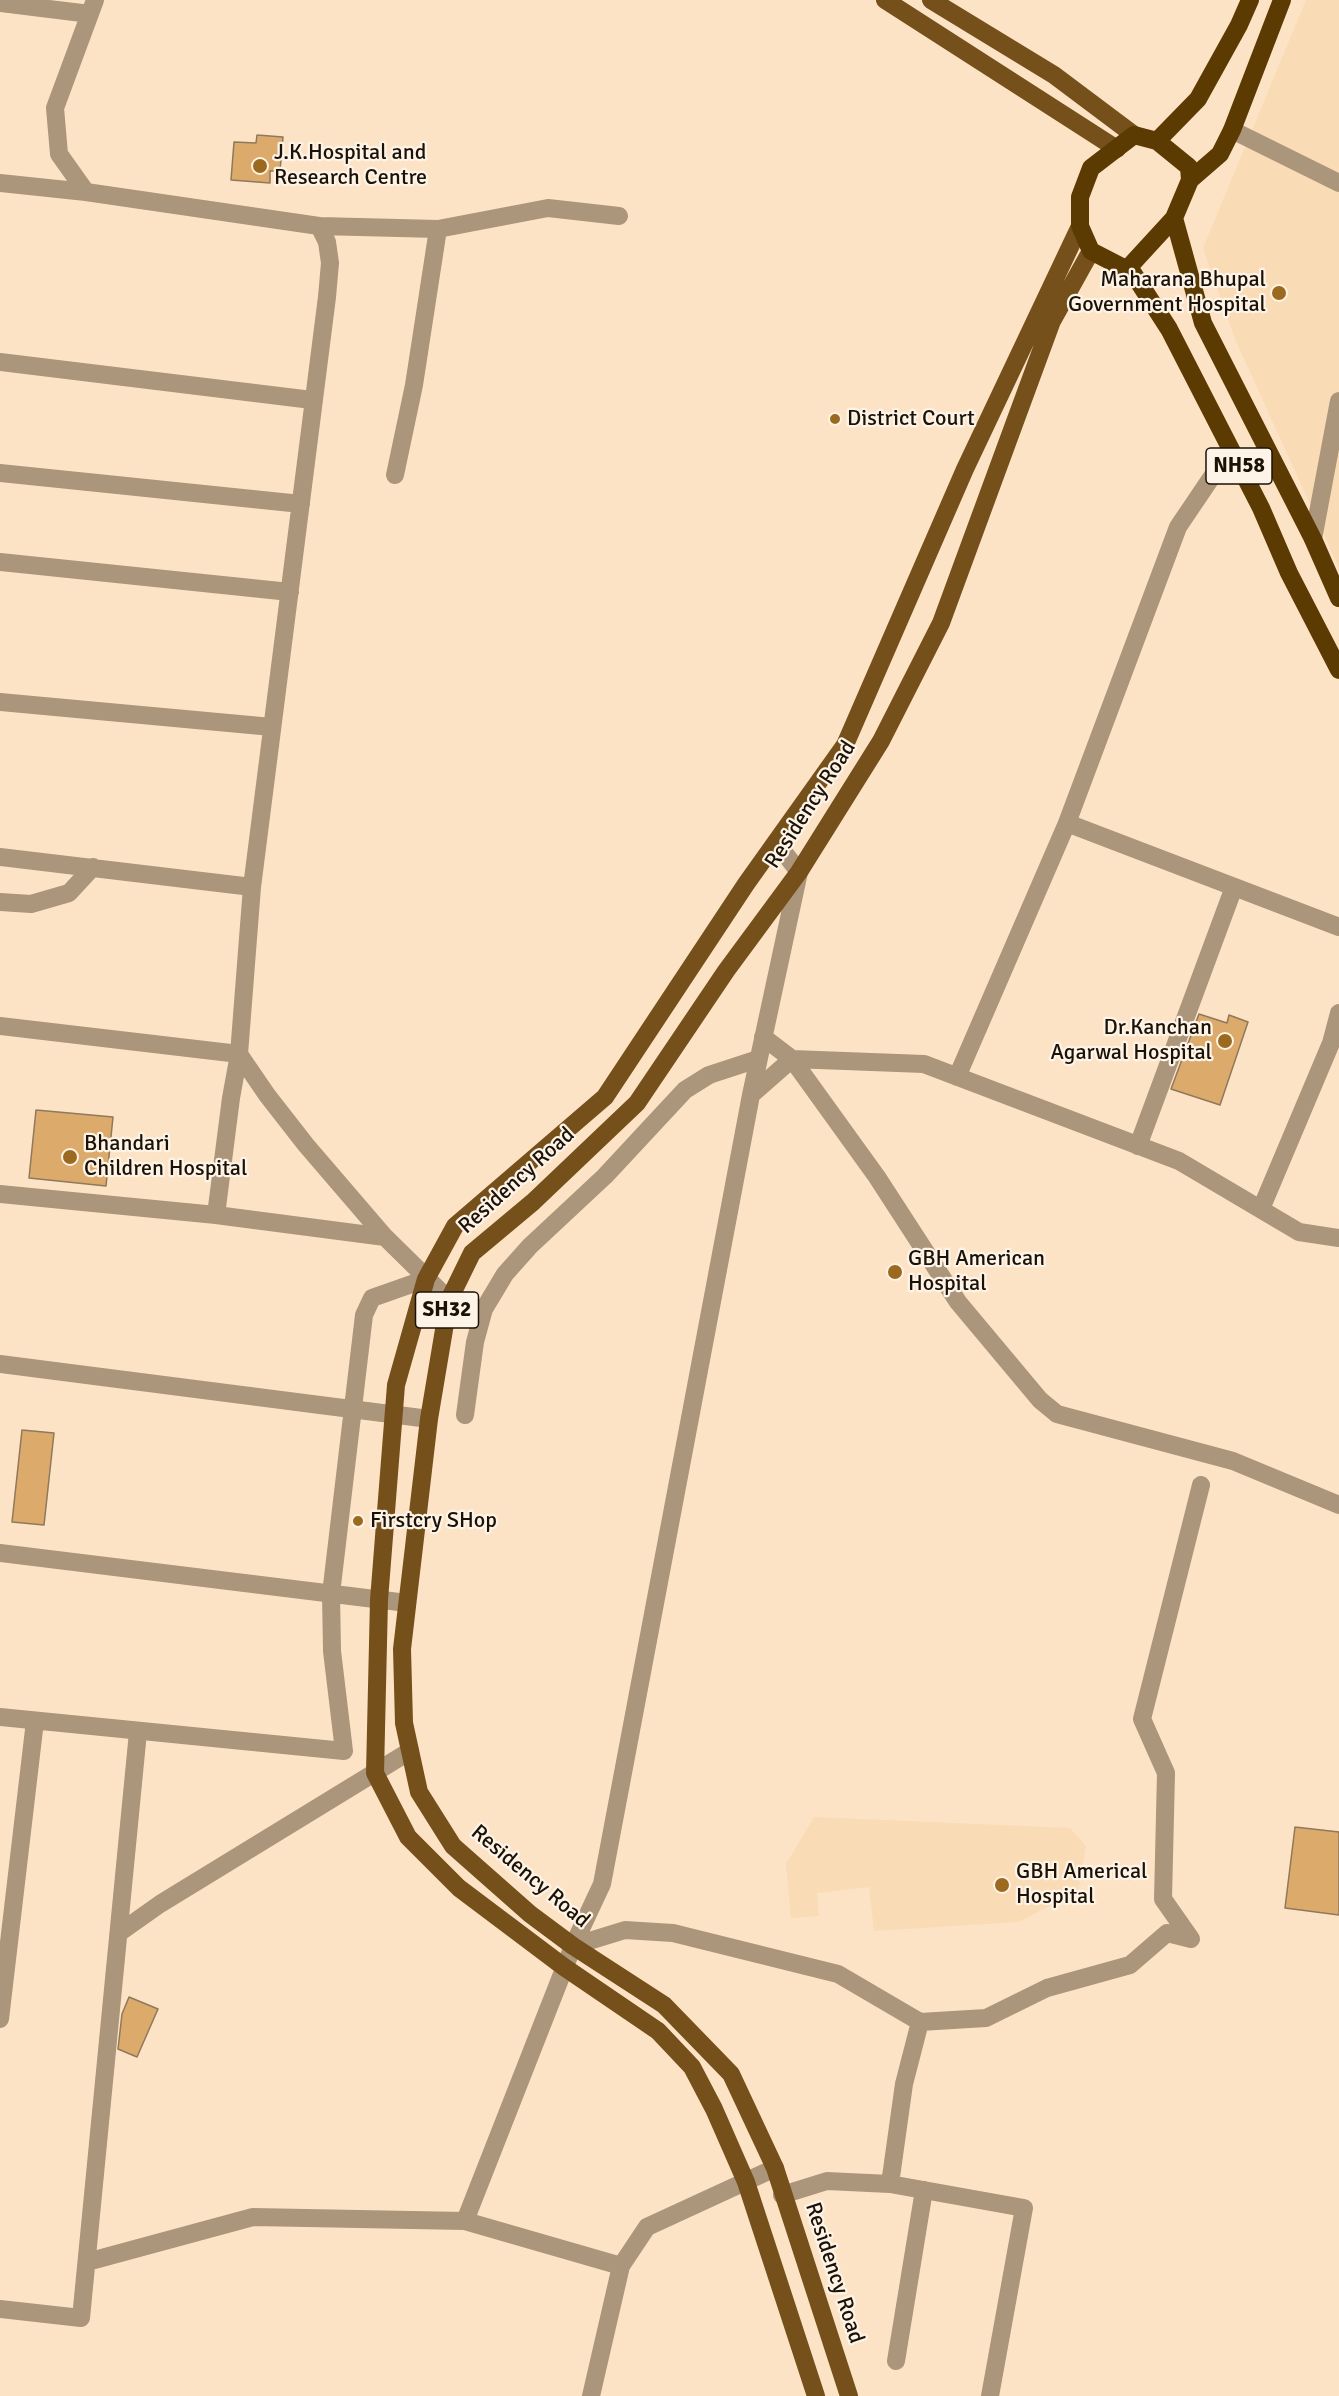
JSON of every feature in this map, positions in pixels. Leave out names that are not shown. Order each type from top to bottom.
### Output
[{"type":"highway","points":[[1157,141],[1198,99],[1239,26],[1250,0]]},
{"type":"highway","points":[[1190,180],[1220,154],[1232,130],[1282,0]]},
{"type":"highway","points":[[1134,135],[1157,141],[1190,167],[1190,180],[1174,218],[1129,267],[1122,267],[1091,251],[1080,226],[1080,197],[1091,168],[1117,149],[1134,135]]},
{"type":"highway","name":"NH58","points":[[1174,218],[1203,323],[1313,539],[1339,598]]},
{"type":"highway","name":"NH58","points":[[1129,267],[1169,329],[1261,508],[1289,573],[1339,670]]},
{"type":"main road","points":[[885,0],[1117,149]]},
{"type":"main road","points":[[931,0],[1054,75],[1134,135]]},
{"type":"main road","points":[[816,2396],[746,2182],[693,2067],[658,2031],[564,1967],[459,1888],[408,1837],[375,1773],[379,1600],[396,1384],[426,1279],[454,1226],[605,1097],[776,842],[845,745],[965,469],[1080,226]]},
{"type":"main road","name":"Residency Road","points":[[849,2396],[775,2169],[731,2074],[664,2005],[573,1946],[530,1914],[453,1846],[419,1792],[404,1723],[402,1649],[407,1603],[429,1419],[449,1300],[472,1253],[532,1202],[637,1103],[726,970],[798,872],[881,741],[941,623],[1052,321],[1091,251]]},
{"type":"street","points":[[0,3],[93,7],[55,108],[59,154],[86,192]]},
{"type":"street","points":[[1232,130],[1339,183]]},
{"type":"street","points":[[0,183],[86,192],[319,226],[438,229],[548,208],[619,216]]},
{"type":"street","points":[[216,1215],[239,1054],[252,887],[330,263],[327,243],[319,226]]},
{"type":"street","points":[[395,475],[414,385],[438,229]]},
{"type":"street","points":[[0,362],[312,400]]},
{"type":"street","points":[[1313,539],[1339,401]]},
{"type":"street","points":[[957,1077],[1067,823],[1178,528],[1230,450]]},
{"type":"street","points":[[0,473],[301,504]]},
{"type":"street","points":[[0,562],[290,592]]},
{"type":"street","points":[[0,702],[272,727]]},
{"type":"street","points":[[1067,823],[1339,927]]},
{"type":"street","points":[[465,2222],[564,1967],[602,1884],[751,1095],[798,872],[776,842]]},
{"type":"street","points":[[0,857],[252,887]]},
{"type":"street","points":[[0,902],[31,904],[69,892],[93,867]]},
{"type":"street","points":[[1138,1146],[1234,887]]},
{"type":"street","points":[[1261,1209],[1331,1043],[1339,1013]]},
{"type":"street","points":[[0,1026],[239,1054],[306,1145],[385,1238],[449,1300]]},
{"type":"street","points":[[763,1037],[792,1059],[877,1177],[958,1302],[1040,1400],[1057,1414],[1233,1461],[1339,1505]]},
{"type":"street","points":[[465,1415],[476,1342],[484,1309],[505,1274],[530,1246],[605,1176],[685,1090],[709,1075],[758,1059]]},
{"type":"street","points":[[751,1095],[792,1059],[924,1064],[1179,1161],[1299,1232],[1339,1238]]},
{"type":"street","points":[[0,1194],[216,1215],[385,1238]]},
{"type":"street","points":[[0,1717],[344,1751],[332,1651],[331,1594],[364,1315],[372,1298],[426,1279]]},
{"type":"street","points":[[0,1364],[429,1419]]},
{"type":"street","points":[[573,1946],[625,1930],[673,1933],[838,1974],[920,2022],[986,2019],[1047,1989],[1130,1965],[1167,1933],[1191,1939],[1163,1899],[1166,1773],[1142,1719],[1201,1485]]},
{"type":"street","points":[[0,1553],[407,1603]]},
{"type":"street","points":[[0,2019],[35,1721]]},
{"type":"street","points":[[0,2309],[81,2318],[138,1732]]},
{"type":"street","points":[[119,1934],[160,1904],[410,1752]]},
{"type":"street","points":[[890,2184],[904,2084],[920,2022]]},
{"type":"street","points":[[591,2396],[621,2266],[647,2227],[775,2169]]},
{"type":"street","points":[[783,2195],[827,2181],[890,2184],[1024,2208],[990,2396]]},
{"type":"street","points":[[896,2361],[924,2190]]},
{"type":"street","points":[[87,2262],[253,2217],[465,2222],[621,2266]]},
{"type":"shaded area","name":"Maharana Bhupal Government Hospital","points":[[1306,0],[1339,0],[1339,568],[1235,339],[1203,248]]},
{"type":"shaded area","points":[[814,1817],[1070,1828],[1086,1846],[1078,1892],[1018,1922],[874,1931],[869,1887],[817,1893],[819,1916],[791,1918],[786,1864]]},
{"type":"building","points":[[257,135],[283,137],[280,171],[270,171],[270,183],[231,180],[234,142],[256,143]]},
{"type":"building","points":[[1199,1014],[1227,1023],[1229,1015],[1248,1022],[1220,1105],[1171,1089]]},
{"type":"building","points":[[36,1110],[113,1117],[106,1186],[29,1178]]},
{"type":"building","points":[[22,1430],[54,1433],[44,1525],[12,1522]]},
{"type":"building","points":[[1295,1827],[1339,1832],[1339,1915],[1285,1908]]},
{"type":"building","points":[[129,1997],[158,2009],[137,2057],[118,2049],[122,2014]]},
{"type":"place","name":"J.K.Hospital and Research Centre","points":[[260,166]]},
{"type":"place","name":"Maharana Bhupal Government Hospital","points":[[1279,293]]},
{"type":"place","name":"District Court","points":[[835,419]]},
{"type":"place","name":"Dr.Kanchan Agarwal Hospital","points":[[1225,1041]]},
{"type":"place","name":"Bhandari Children Hospital","points":[[70,1157]]},
{"type":"place","name":"GBH American Hospital","points":[[895,1272]]},
{"type":"place","name":"Firstcry SHop","points":[[358,1521]]},
{"type":"place","name":"GBH Americal Hospital","points":[[1002,1885]]}]
